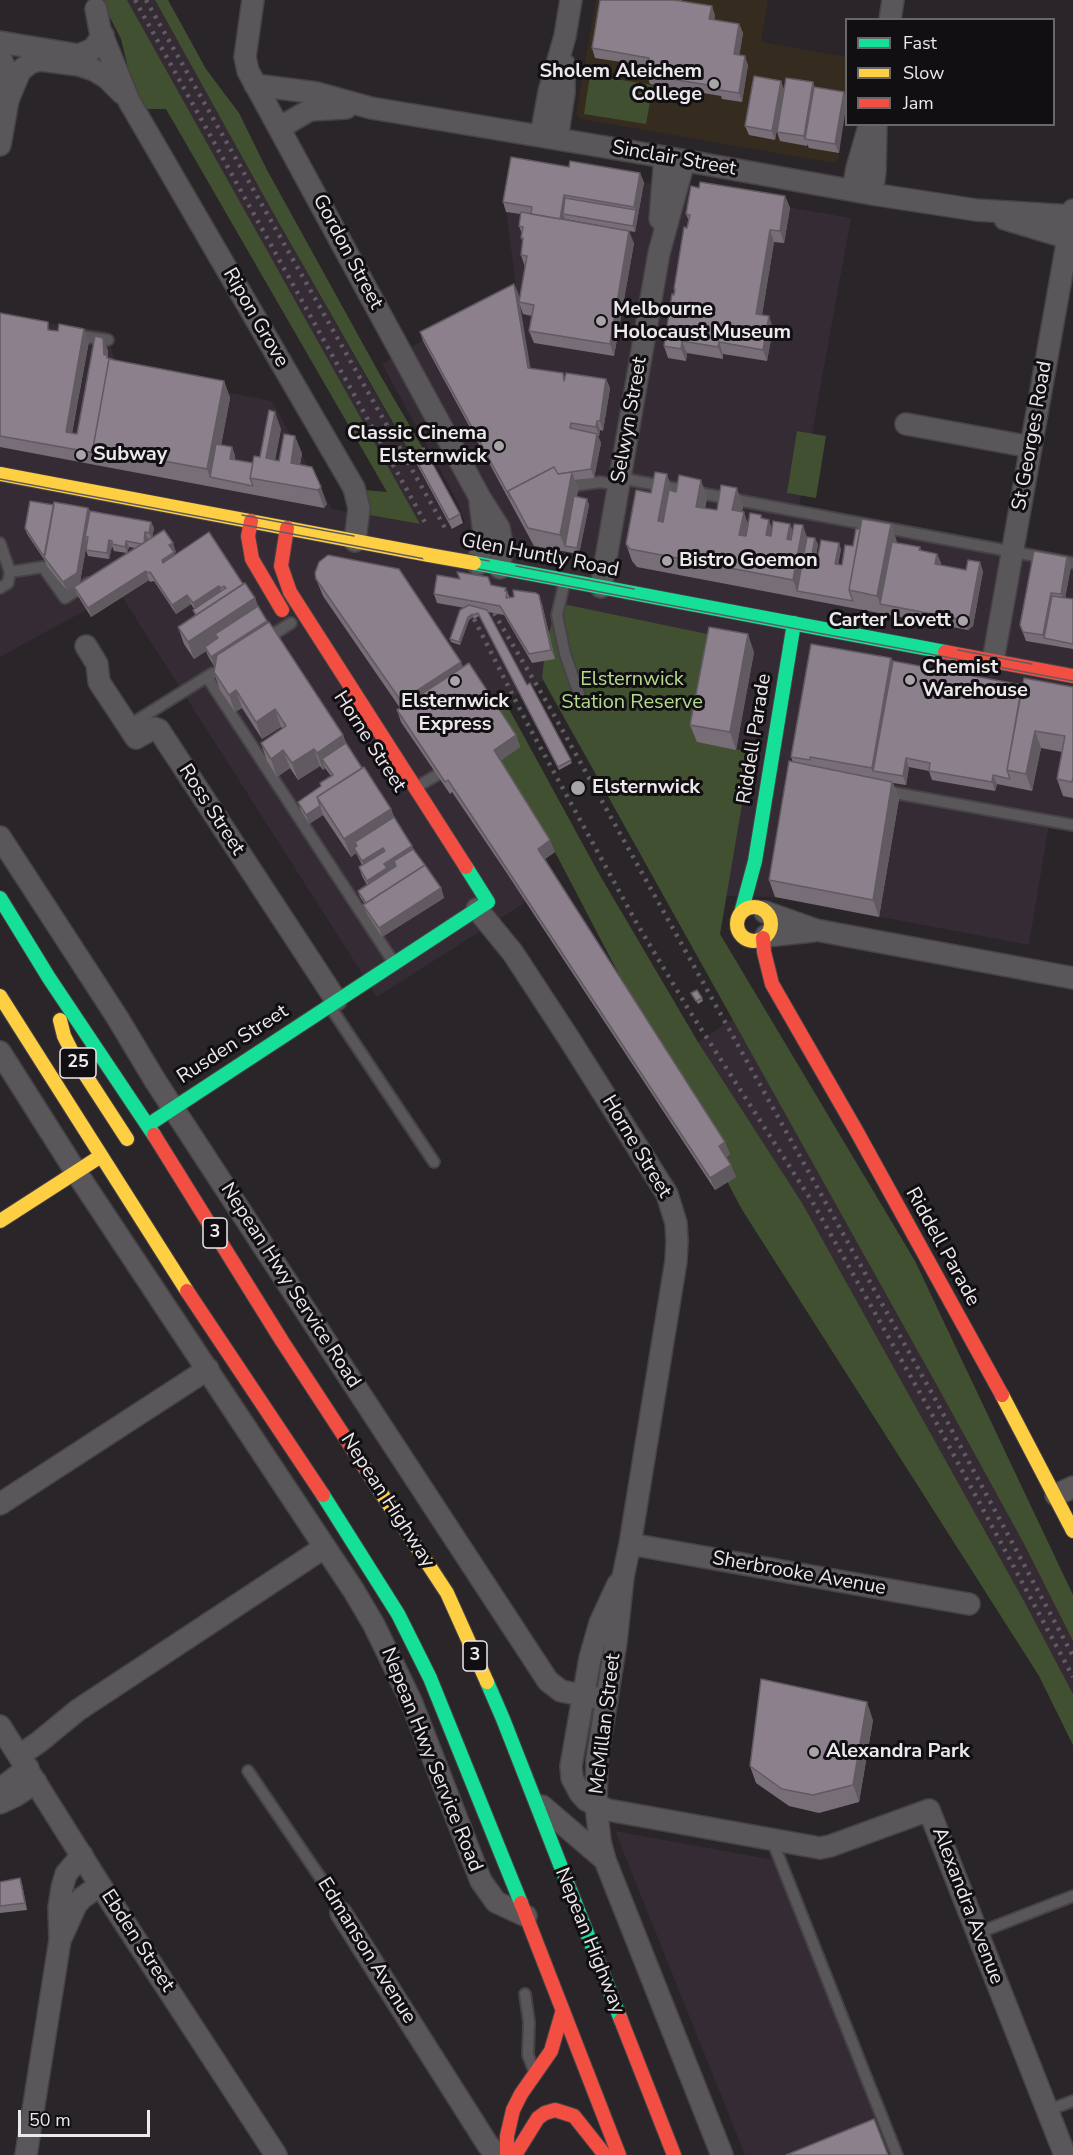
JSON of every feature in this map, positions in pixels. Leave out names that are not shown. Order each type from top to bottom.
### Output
[{"type":"main road","name":"Glen Huntly Road","points":[[0,474],[1073,676]]},
{"type":"main road","points":[[251,521],[248,539],[254,563],[301,638]]},
{"type":"main road","name":"Horne Street","points":[[287,528],[281,569],[287,586],[350,700],[415,788],[419,807],[483,905]]},
{"type":"main road","points":[[291,623],[304,615]]},
{"type":"main road","name":"Riddell Parade","points":[[741,913],[776,771],[794,623]]},
{"type":"main road","name":"Riddell Parade","points":[[755,861],[764,911]]},
{"type":"main road","name":"Horne Street","points":[[455,876],[483,905]]},
{"type":"main road","name":"Nepean Highway","points":[[0,898],[49,978],[148,1125],[282,1341],[447,1593],[503,1719],[674,2155]]},
{"type":"main road","name":"Rusden Street","points":[[0,1221],[483,905]]},
{"type":"main road","points":[[741,935],[752,940],[764,937],[770,923],[764,911],[752,908],[741,913],[737,924],[747,953]]},
{"type":"main road","name":"Riddell Parade","points":[[764,937],[764,952],[772,984],[1064,1491],[1073,1531]]},
{"type":"main road","name":"Riddell Parade","points":[[754,968],[772,984]]},
{"type":"main road","name":"25","points":[[49,978],[70,1049],[114,1147]]},
{"type":"main road","points":[[0,996],[114,1147],[167,1260],[348,1531],[398,1614],[430,1678],[526,1916],[618,2155]]},
{"type":"main road","points":[[509,2150],[508,2130],[516,2104],[554,2046],[562,2013]]},
{"type":"main road","points":[[532,2127],[539,2097],[535,2074]]},
{"type":"main road","points":[[509,2150],[540,2116],[550,2111],[567,2112],[581,2124],[605,2155]]},
{"type":"street","name":"Gordon Street","points":[[254,0],[245,57],[248,71],[479,496],[501,532],[500,568]]},
{"type":"street","points":[[549,138],[549,92],[565,36],[571,0]]},
{"type":"street","name":"Ripon Grove","points":[[93,5],[129,100],[354,488],[359,508],[355,541]]},
{"type":"street","name":"Ripon Grove","points":[[93,5],[108,21],[117,40],[129,100]]},
{"type":"street","points":[[0,42],[79,55],[91,51],[103,35]]},
{"type":"street","points":[[0,57],[5,66],[8,100]]},
{"type":"street","points":[[0,145],[8,100],[20,71],[30,63],[39,60],[79,65],[94,70],[107,78],[129,100]]},
{"type":"street","name":"Sinclair Street","points":[[255,85],[317,93],[371,108],[976,210],[1072,213]]},
{"type":"street","name":"Sinclair Street","points":[[279,128],[310,110],[371,108]]},
{"type":"street","points":[[862,192],[857,168],[869,126]]},
{"type":"street","points":[[862,192],[874,171],[876,126]]},
{"type":"street","name":"Selwyn Street","points":[[601,587],[675,159]]},
{"type":"street","name":"Sinclair Street","points":[[976,210],[1068,238]]},
{"type":"street","name":"St Georges Road","points":[[993,661],[1072,213]]},
{"type":"street","points":[[906,423],[1031,447]]},
{"type":"street","name":"Gordon Street","points":[[476,563],[484,534],[479,496]]},
{"type":"street","points":[[86,646],[97,664],[99,682],[128,726]]},
{"type":"street","name":"Ross Street","points":[[128,726],[136,738],[152,728],[159,730],[333,1003]]},
{"type":"street","name":"Nepean Hwy Service Road","points":[[0,837],[548,1682],[561,1691],[607,1700]]},
{"type":"street","name":"Horne Street","points":[[483,905],[667,1194],[676,1223]]},
{"type":"street","points":[[764,911],[816,930],[1073,978]]},
{"type":"street","points":[[764,937],[816,930]]},
{"type":"street","points":[[0,1052],[76,1172]]},
{"type":"street","name":"Nepean Hwy Service Road","points":[[76,1172],[208,1369],[374,1625],[411,1701],[472,1860],[488,1893],[495,1902],[526,1916]]},
{"type":"street","name":"McMillan Street","points":[[623,1577],[610,1599],[592,1645],[571,1770],[578,1790],[586,1800],[596,1805],[597,1760],[616,1642],[623,1577],[676,1261],[676,1223]]},
{"type":"street","points":[[0,1504],[208,1369]]},
{"type":"street","name":"Sherbrooke Avenue","points":[[630,1544],[969,1604]]},
{"type":"street","points":[[0,1789],[78,1710],[325,1548]]},
{"type":"street","name":"Ebden Street","points":[[0,1726],[100,1885],[276,2155]]},
{"type":"street","points":[[0,1803],[15,1796],[24,1763]]},
{"type":"street","points":[[533,1797],[605,1860]]},
{"type":"street","points":[[596,1805],[598,1833],[605,1860],[722,2155]]},
{"type":"street","name":"Alexandra Avenue","points":[[596,1805],[608,1810],[772,1840],[826,1847],[929,1810],[1065,2155]]},
{"type":"street","points":[[26,2155],[60,1940],[59,1908],[62,1888],[66,1874],[82,1855]]},
{"type":"street","points":[[60,1940],[76,1905],[100,1885]]},
{"type":"street","name":"Edmanson Avenue","points":[[341,1913],[481,2131],[509,2150]]},
{"type":"lane","points":[[65,333],[108,340]]},
{"type":"lane","points":[[565,487],[620,481],[1073,563]]},
{"type":"lane","points":[[0,543],[10,572],[8,583],[0,588]]},
{"type":"lane","points":[[10,572],[43,567],[64,598],[94,580]]},
{"type":"lane","points":[[565,580],[556,613],[579,694]]},
{"type":"lane","points":[[256,645],[291,623]]},
{"type":"lane","points":[[128,726],[227,664]]},
{"type":"lane","points":[[207,677],[394,963]]},
{"type":"lane","points":[[415,788],[437,775]]},
{"type":"lane","points":[[869,788],[1073,825]]},
{"type":"lane","points":[[333,1003],[434,1162]]},
{"type":"lane","name":"Edmanson Avenue","points":[[248,1771],[343,1911],[341,1913]]},
{"type":"lane","points":[[772,1840],[897,2155]]},
{"type":"lane","points":[[978,1933],[1073,1896]]},
{"type":"lane","points":[[525,1994],[530,2022],[529,2057],[535,2074]]},
{"type":"lane","points":[[1046,2111],[1073,2101]]},
{"type":"shaded area","points":[[127,0],[155,0],[453,530],[465,523],[458,503],[382,364],[516,286],[506,212],[514,160],[851,218],[799,506],[1073,558],[1073,829],[1049,825],[1029,945],[775,897],[726,896],[751,752],[697,743],[542,678],[543,681],[505,702],[503,699],[449,793],[452,792],[526,902],[377,997],[119,592],[0,657],[0,316],[106,331],[118,371],[272,401],[332,509],[419,524]]},
{"type":"shaded area","name":"Sholem Aleichem College","points":[[596,0],[768,0],[761,42],[845,57],[845,118],[838,159],[834,163],[581,119],[576,114]]},
{"type":"shaded area","points":[[733,1019],[1023,1542],[1073,1641],[1073,1694],[869,1323],[698,1042]]},
{"type":"shaded area","points":[[615,1831],[785,1862],[901,2155],[745,2155]]},
{"type":"green space","points":[[101,0],[127,0],[420,524],[369,515],[365,490],[387,492],[166,109],[145,109],[128,68],[121,39]]},
{"type":"green space","points":[[155,0],[168,0],[206,69],[239,113],[267,170],[428,457],[416,463]]},
{"type":"green space","points":[[590,75],[653,85],[646,124],[584,114]]},
{"type":"green space","points":[[797,431],[826,436],[816,498],[787,493]]},
{"type":"green space","name":"Elsternwick Station Reserve","points":[[558,603],[717,636],[697,742],[751,752],[720,934],[915,1261],[1073,1595],[1073,1641],[1023,1542],[940,1391],[542,678],[546,643]]},
{"type":"green space","points":[[503,698],[598,872],[698,1042],[802,1203],[1025,1603],[1073,1694],[1073,1745],[1039,1676],[741,1208],[555,852],[499,762],[492,704]]},
{"type":"building","points":[[600,0],[674,0],[712,6],[709,19],[739,24],[734,54],[745,56],[739,93],[719,90],[720,87],[647,75],[649,58],[592,48]]},
{"type":"building","points":[[754,76],[781,81],[772,131],[745,126]]},
{"type":"building","points":[[786,78],[813,82],[804,136],[777,132]]},
{"type":"building","points":[[814,87],[844,92],[835,144],[805,139]]},
{"type":"building","points":[[511,157],[569,167],[570,161],[640,173],[634,207],[564,195],[560,219],[531,214],[532,207],[503,202]]},
{"type":"building","points":[[700,182],[785,196],[780,231],[770,230],[756,314],[769,316],[763,350],[719,342],[718,347],[682,341],[681,349],[664,346],[684,227],[687,228],[690,215],[686,214],[691,186],[699,188]]},
{"type":"building","points":[[565,198],[636,210],[633,226],[563,214]]},
{"type":"building","points":[[521,212],[629,231],[610,344],[529,331],[534,305],[519,302],[527,256],[521,255],[523,227],[519,226]]},
{"type":"building","points":[[514,284],[528,368],[563,373],[564,381],[566,373],[606,379],[600,421],[597,421],[596,427],[571,423],[570,428],[597,434],[591,469],[558,474],[554,467],[508,491],[511,499],[420,332]]},
{"type":"building","points":[[0,313],[48,322],[48,330],[58,331],[59,324],[84,329],[66,432],[77,434],[95,336],[103,338],[104,355],[112,359],[109,359],[93,448],[95,453],[0,436]]},
{"type":"building","points":[[109,359],[224,381],[207,469],[93,448]]},
{"type":"building","points":[[269,410],[275,412],[266,458],[279,461],[284,434],[295,436],[291,463],[312,467],[321,487],[318,490],[250,478],[254,456],[260,457]]},
{"type":"building","points":[[216,444],[232,447],[230,459],[253,463],[250,478],[253,486],[210,477]]},
{"type":"building","points":[[424,448],[460,514],[449,520],[413,454]]},
{"type":"building","points":[[554,467],[558,474],[572,472],[560,535],[528,528],[508,491]]},
{"type":"building","points":[[655,472],[667,474],[658,521],[663,522],[669,490],[676,492],[679,475],[701,480],[696,507],[717,510],[721,485],[737,488],[732,510],[744,512],[739,535],[746,536],[750,513],[761,515],[761,518],[769,520],[766,535],[771,536],[773,521],[790,524],[787,539],[791,540],[794,524],[803,525],[793,580],[630,549],[626,544],[636,490],[651,493]]},
{"type":"building","points":[[574,496],[587,499],[577,548],[565,546]]},
{"type":"building","points":[[30,501],[54,505],[45,555],[42,554],[25,528]]},
{"type":"building","points":[[54,502],[88,508],[77,573],[63,582],[44,557]]},
{"type":"building","points":[[90,511],[151,522],[149,533],[145,532],[142,544],[126,541],[125,547],[112,544],[109,540],[107,553],[86,550],[88,537],[85,537]]},
{"type":"building","points":[[862,519],[891,524],[877,596],[849,590]]},
{"type":"building","points":[[856,529],[860,529],[849,590],[853,601],[797,591],[807,537],[815,538],[811,560],[817,561],[821,540],[839,543],[835,564],[842,565],[845,545],[853,546]]},
{"type":"building","points":[[164,530],[173,543],[169,545],[174,552],[162,560],[163,563],[209,532],[243,584],[196,615],[193,610],[226,588],[219,586],[193,603],[187,595],[172,605],[150,572],[146,571],[88,608],[74,587]]},
{"type":"building","points":[[892,542],[920,547],[919,550],[937,554],[935,564],[966,570],[968,560],[980,562],[970,616],[964,620],[880,604]]},
{"type":"building","points":[[1034,551],[1067,557],[1061,594],[1051,593],[1043,635],[1023,632],[1020,625]]},
{"type":"building","points":[[328,555],[399,569],[461,662],[401,701],[316,579],[315,573],[319,562]]},
{"type":"building","points":[[457,572],[488,577],[491,585],[506,588],[506,598],[514,597],[513,590],[539,595],[551,650],[529,654],[500,606],[434,594],[437,575],[460,579]]},
{"type":"building","points":[[245,583],[255,598],[188,642],[178,627]]},
{"type":"building","points":[[1052,596],[1073,599],[1073,644],[1044,638]]},
{"type":"building","points":[[469,605],[487,610],[527,685],[530,683],[571,760],[558,767],[478,613],[468,617],[459,642],[450,639],[460,610]]},
{"type":"building","points":[[258,606],[267,621],[211,657],[205,647],[218,638],[215,634]]},
{"type":"building","points":[[269,622],[343,735],[317,753],[314,749],[292,763],[283,750],[271,759],[261,743],[286,726],[275,709],[256,722],[236,690],[229,695],[214,672],[217,655]]},
{"type":"building","points":[[709,627],[748,634],[730,732],[690,725]]},
{"type":"building","points":[[811,644],[891,658],[872,768],[810,757],[810,760],[791,757]]},
{"type":"building","points":[[893,661],[1022,685],[1007,770],[1010,779],[993,775],[992,782],[929,771],[930,763],[906,758],[903,776],[873,771]]},
{"type":"building","points":[[469,663],[516,735],[494,750],[550,840],[538,849],[725,1142],[719,1146],[731,1165],[710,1178],[448,780],[445,782],[397,710]]},
{"type":"building","points":[[1024,678],[1073,687],[1072,782],[1057,779],[1065,736],[1035,731],[1026,774],[1007,770]]},
{"type":"building","points":[[346,743],[362,768],[317,797],[320,806],[306,815],[298,802],[333,775],[322,759]]},
{"type":"building","points":[[789,761],[892,782],[873,900],[769,880]]},
{"type":"building","points":[[364,767],[391,809],[344,839],[317,797]]},
{"type":"building","points":[[394,817],[412,846],[384,864],[387,868],[367,881],[359,867],[385,851],[383,848],[362,861],[354,848],[357,846],[355,842]]},
{"type":"building","points":[[413,849],[425,865],[366,903],[358,891],[396,866],[394,861]]},
{"type":"building","points":[[425,865],[441,888],[379,928],[363,905]]},
{"type":"building","points":[[697,990],[702,998],[696,1001],[691,993]]},
{"type":"building","name":"Alexandra Park","points":[[761,1679],[867,1702],[853,1785],[813,1795],[782,1789],[750,1766]]},
{"type":"building","points":[[20,1878],[25,1903],[0,1906],[0,1882]]},
{"type":"building","points":[[874,2119],[888,2155],[786,2155]]},
{"type":"tram line","points":[[0,479],[1073,681]]},
{"type":"tram line","points":[[242,515],[354,536]]},
{"type":"tram line","points":[[433,551],[489,561]]},
{"type":"tram line","points":[[516,566],[634,589]]},
{"type":"tram line","points":[[958,650],[1032,664]]},
{"type":"railway","points":[[135,0],[427,526]]},
{"type":"railway","points":[[146,0],[445,528]]},
{"type":"railway","points":[[494,613],[549,706],[934,1397],[1073,1656]]},
{"type":"railway","points":[[474,619],[527,723],[636,922],[687,1007],[813,1203],[929,1409],[1073,1677]]},
{"type":"traffic: fast","points":[[474,563],[945,652]]},
{"type":"traffic: fast","points":[[741,913],[755,861],[794,623]]},
{"type":"traffic: fast","points":[[148,1125],[488,902],[466,867]]},
{"type":"traffic: fast","points":[[0,898],[49,978],[154,1135]]},
{"type":"traffic: fast","points":[[323,1495],[398,1614],[430,1678],[521,1903]]},
{"type":"traffic: fast","points":[[487,1682],[621,2020]]},
{"type":"traffic: slow","points":[[0,474],[429,555]]},
{"type":"traffic: slow","points":[[429,555],[474,563]]},
{"type":"traffic: slow","points":[[754,907],[766,912],[771,924],[766,936],[754,941],[742,936],[737,924],[742,912],[754,907]]},
{"type":"traffic: slow","points":[[0,996],[187,1291]]},
{"type":"traffic: slow","points":[[60,1020],[64,1036],[77,1062],[127,1139]]},
{"type":"traffic: slow","points":[[0,1221],[101,1156]]},
{"type":"traffic: slow","points":[[1002,1395],[1073,1531]]},
{"type":"traffic: slow","points":[[376,1485],[447,1593],[487,1682]]},
{"type":"traffic: jam","points":[[251,521],[248,536],[252,559],[282,610]]},
{"type":"traffic: jam","points":[[287,528],[281,566],[290,592],[466,867]]},
{"type":"traffic: jam","points":[[945,652],[1073,676]]},
{"type":"traffic: jam","points":[[763,938],[772,984],[857,1132],[1002,1395]]},
{"type":"traffic: jam","points":[[154,1135],[282,1341],[376,1485]]},
{"type":"traffic: jam","points":[[187,1291],[323,1495]]},
{"type":"traffic: jam","points":[[521,1903],[619,2155]]},
{"type":"traffic: jam","points":[[507,2155],[507,2136],[513,2110],[521,2094],[551,2051],[562,2013]]},
{"type":"traffic: jam","points":[[621,2020],[674,2155]]},
{"type":"traffic: jam","points":[[515,2155],[538,2118],[555,2110],[574,2116],[605,2155]]},
{"type":"place","name":"Sholem Aleichem College","points":[[714,84]]},
{"type":"place","name":"Melbourne Holocaust Museum","points":[[601,321]]},
{"type":"place","name":"Classic Cinema Elsternwick","points":[[499,446]]},
{"type":"place","name":"Subway","points":[[81,455]]},
{"type":"place","name":"Bistro Goemon","points":[[667,561]]},
{"type":"place","name":"Carter Lovett","points":[[963,621]]},
{"type":"place","name":"Chemist Warehouse","points":[[910,680]]},
{"type":"place","name":"Elsternwick Express","points":[[455,681]]},
{"type":"place","name":"Elsternwick","points":[[578,788]]},
{"type":"place","name":"Alexandra Park","points":[[814,1752]]}]
